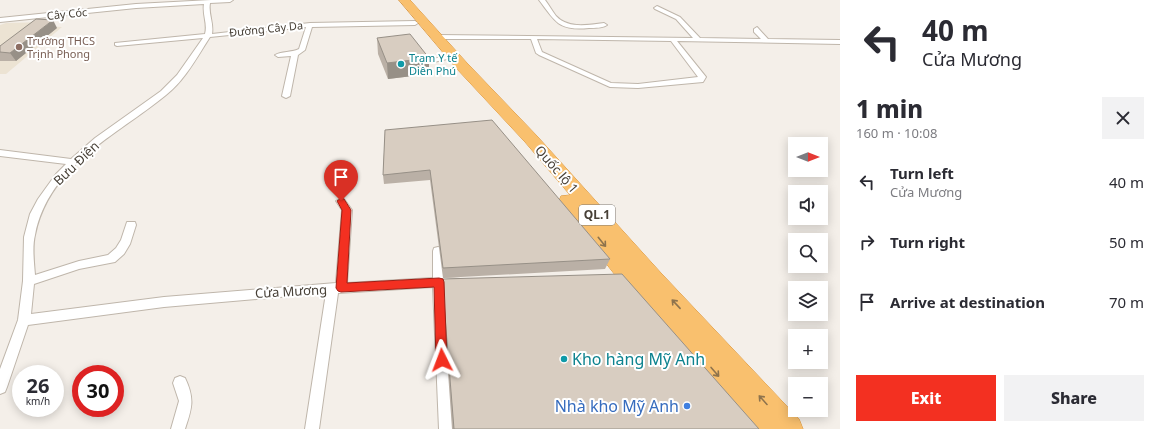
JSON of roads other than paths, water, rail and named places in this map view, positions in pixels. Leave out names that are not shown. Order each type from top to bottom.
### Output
[{"type":"highway","name":"Quốc lộ 1","points":[[395,0],[553,181],[623,278],[644,291],[765,429]]},
{"type":"highway","name":"Quốc lộ 1","points":[[404,0],[531,139],[653,279],[789,429]]},
{"type":"street","points":[[208,36],[210,27],[206,8],[207,2],[230,0]]},
{"type":"street","points":[[542,0],[554,18],[561,24],[576,26],[604,25]]},
{"type":"street","name":"Cây Cóc","points":[[0,20],[136,6],[207,2]]},
{"type":"street","points":[[657,8],[678,18],[698,40]]},
{"type":"street","name":"Đường Cây Da","points":[[117,44],[310,25],[415,23]]},
{"type":"street","points":[[278,54],[295,54],[300,51],[304,47],[310,25]]},
{"type":"street","points":[[756,29],[757,32],[767,41]]},
{"type":"street","name":"Bưu Điện","points":[[0,387],[24,320],[29,280],[29,237],[35,214],[41,200],[50,187],[73,162],[98,140],[150,104],[172,86],[208,36]]},
{"type":"street","points":[[437,37],[840,42]]},
{"type":"street","points":[[533,37],[539,53],[610,85],[657,85],[700,80],[702,77],[673,40]]},
{"type":"street","points":[[286,96],[295,54]]},
{"type":"street","points":[[421,63],[445,58]]},
{"type":"street","points":[[0,153],[73,162]]},
{"type":"street","points":[[312,429],[337,288],[346,210],[341,201]]},
{"type":"street","points":[[29,280],[79,265],[111,259],[120,251],[126,241],[131,225]]},
{"type":"street","points":[[438,251],[441,346],[446,429]]},
{"type":"street","name":"Cửa Mương","points":[[24,320],[102,308],[228,295],[439,282],[470,282]]},
{"type":"street","points":[[178,429],[185,409],[186,397],[180,383]]},
{"type":"place","name":"Trường THCS Trịnh Phong","points":[[19,47]]},
{"type":"place","name":"Trạm Y tế Diên Phú","points":[[401,64]]},
{"type":"place","name":"Kho hàng Mỹ Anh","points":[[564,359]]},
{"type":"place","name":"Nhà kho Mỹ Anh","points":[[687,406]]}]
